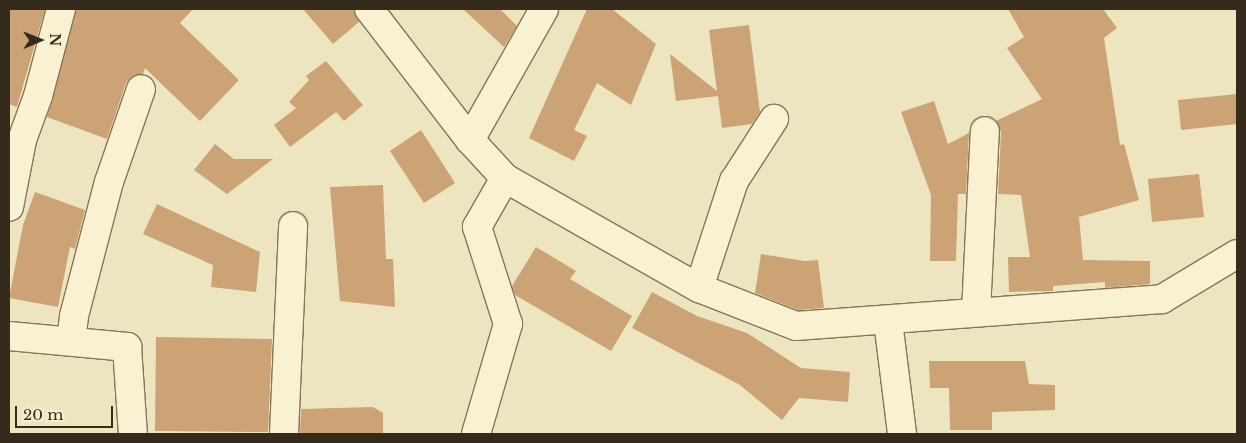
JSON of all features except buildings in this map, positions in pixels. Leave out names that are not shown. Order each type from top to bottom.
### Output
[{"type":"street","points":[[9,207],[22,140],[38,96],[61,9]]},
{"type":"street","points":[[369,9],[470,140],[505,178],[699,288],[796,326],[888,321],[976,312],[1162,299],[1237,254]]},
{"type":"street","points":[[470,140],[544,9]]},
{"type":"street","points":[[71,341],[74,316],[109,182],[141,89]]},
{"type":"street","points":[[699,288],[734,181],[774,119]]},
{"type":"street","points":[[976,312],[984,131]]},
{"type":"street","points":[[476,434],[508,324],[476,227],[505,178]]},
{"type":"street","points":[[284,434],[293,226]]},
{"type":"street","points":[[888,321],[902,434]]},
{"type":"street","points":[[9,336],[127,347],[133,434]]}]
